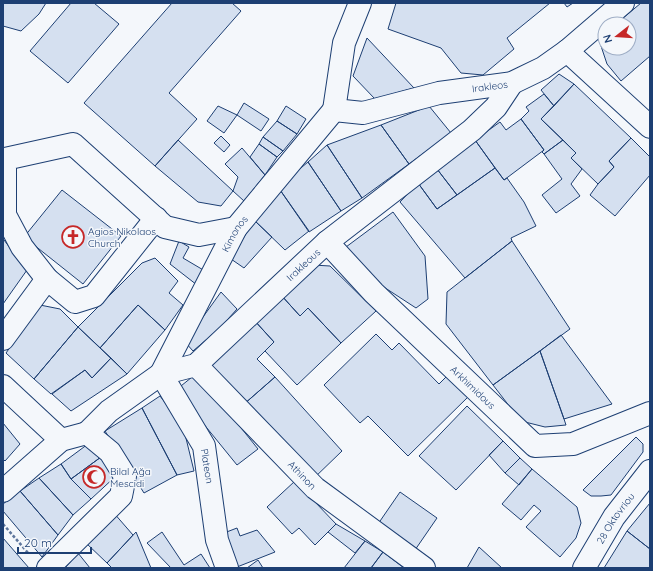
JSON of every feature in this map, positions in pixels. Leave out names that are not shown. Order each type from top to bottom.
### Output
[{"type":"street","points":[[334,110],[344,42],[360,3]]},
{"type":"street","name":"Irakleos","points":[[334,110],[363,114],[439,93],[512,83],[543,68],[567,51],[623,3]]},
{"type":"street","points":[[567,51],[650,127]]},
{"type":"street","name":"Irakleous","points":[[87,433],[110,411],[161,374],[196,365],[327,242],[472,130],[496,107],[512,83]]},
{"type":"street","name":"Kimonos","points":[[161,374],[236,228],[334,110]]},
{"type":"street","points":[[156,218],[94,296],[75,302],[47,279],[22,247],[5,214],[5,159],[73,144],[165,226],[199,235],[236,228]]},
{"type":"street","name":"Arkhimidous","points":[[327,242],[374,293],[535,446],[573,444],[650,413]]},
{"type":"street","points":[[3,339],[47,279]]},
{"type":"street","name":"Athinon","points":[[196,365],[315,488],[424,568]]},
{"type":"street","name":"Plateon","points":[[161,374],[204,446],[217,540],[226,568]]},
{"type":"street","points":[[3,386],[61,440]]},
{"type":"street","points":[[3,491],[61,440],[87,433],[110,452],[125,476],[120,496],[40,562]]},
{"type":"street","name":"28 Oktovriou","points":[[584,568],[614,518],[650,470]]},
{"type":"path","points":[[3,524],[40,562]]},
{"type":"building","points":[[3,3],[46,3],[39,14],[21,31],[3,26]]},
{"type":"building","points":[[71,3],[94,3],[119,24],[68,83],[30,51]]},
{"type":"building","points":[[172,3],[232,3],[241,11],[169,93],[197,119],[155,166],[84,103]]},
{"type":"building","points":[[396,3],[550,3],[507,38],[514,49],[483,75],[461,73],[441,48],[388,29]]},
{"type":"building","points":[[564,3],[573,3],[567,7]]},
{"type":"building","points":[[641,3],[650,3],[650,56],[621,81],[607,64],[604,56],[637,56],[637,16],[626,16]]},
{"type":"building","points":[[367,38],[414,88],[375,99],[353,76]]},
{"type":"building","points":[[559,74],[574,84],[554,106],[541,90]]},
{"type":"building","points":[[574,84],[631,138],[609,161],[614,167],[598,184],[571,158],[576,153],[541,119]]},
{"type":"building","points":[[544,94],[554,106],[541,119],[563,140],[544,154],[542,152],[544,150],[521,119],[529,111],[526,107]]},
{"type":"building","points":[[244,103],[269,119],[261,131],[237,115]]},
{"type":"building","points":[[218,106],[237,115],[224,133],[207,121]]},
{"type":"building","points":[[286,106],[306,119],[297,134],[277,121]]},
{"type":"building","points":[[429,106],[451,133],[409,164],[381,125]]},
{"type":"building","points":[[521,119],[544,150],[504,180],[475,140],[500,122],[506,130]]},
{"type":"building","points":[[277,121],[297,134],[283,151],[263,137]]},
{"type":"building","points":[[381,125],[409,164],[362,198],[327,145]]},
{"type":"building","points":[[221,136],[230,145],[224,152],[214,143]]},
{"type":"building","points":[[263,137],[283,151],[277,157],[259,144]]},
{"type":"building","points":[[631,138],[650,157],[650,175],[615,216],[590,195],[614,167],[609,161]]},
{"type":"building","points":[[178,140],[233,191],[221,206],[198,202],[155,166]]},
{"type":"building","points":[[475,140],[495,168],[457,195],[437,169]]},
{"type":"building","points":[[563,140],[576,153],[571,158],[582,169],[571,184],[580,196],[556,213],[542,195],[562,179],[544,154]]},
{"type":"building","points":[[259,144],[277,157],[265,175],[250,157]]},
{"type":"building","points":[[327,145],[362,198],[341,211],[308,162]]},
{"type":"building","points":[[242,148],[265,175],[244,201],[233,191],[238,177],[225,164]]},
{"type":"building","points":[[308,162],[341,211],[309,232],[278,187]]},
{"type":"building","points":[[495,168],[504,180],[507,178],[524,202],[536,226],[511,238],[512,241],[465,278],[400,202],[418,183],[437,209]]},
{"type":"building","points":[[437,169],[457,195],[437,209],[418,183]]},
{"type":"building","points":[[278,187],[309,231],[285,250],[254,220]]},
{"type":"building","name":"Agios Nikolaos Church","points":[[62,190],[121,236],[83,284],[24,237]]},
{"type":"building","points":[[393,212],[425,256],[428,299],[416,308],[373,280],[346,247]]},
{"type":"building","points":[[254,220],[272,237],[244,268],[231,259]]},
{"type":"building","points":[[4,240],[27,270],[3,304],[3,241]]},
{"type":"building","points":[[179,241],[189,247],[183,258],[205,271],[197,285],[170,264]]},
{"type":"building","points":[[512,241],[570,329],[493,385],[446,324],[447,292]]},
{"type":"building","points":[[155,258],[178,281],[169,293],[183,305],[165,330],[138,305],[100,348],[78,327],[142,263]]},
{"type":"building","points":[[313,265],[330,266],[376,311],[341,343],[308,308],[300,316],[281,295]]},
{"type":"building","points":[[221,292],[237,309],[220,328],[193,351],[185,342]]},
{"type":"building","points":[[281,295],[300,316],[308,308],[341,343],[297,385],[265,351],[274,342],[254,320]]},
{"type":"building","points":[[40,305],[60,309],[78,327],[34,379],[6,353]]},
{"type":"building","points":[[138,305],[165,330],[127,374],[100,348]]},
{"type":"building","points":[[254,320],[274,342],[257,359],[275,377],[243,405],[205,364]]},
{"type":"building","points":[[78,327],[111,358],[92,378],[85,370],[51,394],[34,379]]},
{"type":"building","points":[[376,334],[392,350],[399,343],[439,384],[449,374],[470,395],[408,456],[368,416],[360,423],[324,385]]},
{"type":"building","points":[[561,335],[612,404],[564,419],[540,351]]},
{"type":"building","points":[[540,351],[566,425],[545,427],[525,422],[510,407],[493,385]]},
{"type":"building","points":[[111,358],[127,374],[71,411],[52,394],[85,370],[92,378]]},
{"type":"building","points":[[197,373],[258,449],[237,465],[176,390]]},
{"type":"building","points":[[275,377],[342,451],[312,480],[243,405]]},
{"type":"building","points":[[160,396],[183,426],[194,471],[177,475],[142,408]]},
{"type":"building","points":[[467,406],[503,441],[456,490],[419,456]]},
{"type":"building","points":[[142,408],[177,475],[144,493],[105,431]]},
{"type":"building","points":[[3,423],[20,444],[5,461],[3,459]]},
{"type":"building","points":[[636,437],[643,444],[643,452],[611,495],[591,496],[583,490]]},
{"type":"building","points":[[503,441],[520,458],[505,473],[489,455]]},
{"type":"building","points":[[88,444],[101,457],[71,479],[61,464]]},
{"type":"building","name":"Bilal Ağa Mescidi","points":[[101,457],[117,475],[91,499],[71,479]]},
{"type":"building","points":[[520,458],[532,469],[519,485],[505,473]]},
{"type":"building","points":[[61,464],[71,479],[91,499],[73,515],[39,478]]},
{"type":"building","points":[[532,469],[577,507],[581,523],[576,538],[560,557],[526,527],[541,511],[534,505],[521,520],[502,504]]},
{"type":"building","points":[[39,478],[73,515],[58,535],[20,491]]},
{"type":"building","points":[[295,481],[336,524],[315,545],[299,528],[292,534],[267,507]]},
{"type":"building","points":[[20,491],[58,535],[42,557],[3,511],[3,504]]},
{"type":"building","points":[[400,492],[437,518],[415,550],[378,524]]},
{"type":"building","points":[[650,503],[650,549],[627,531]]},
{"type":"building","points":[[113,512],[133,535],[107,563],[86,543]]},
{"type":"building","points":[[336,524],[365,541],[355,553],[328,532]]},
{"type":"building","points":[[237,528],[240,536],[257,530],[275,552],[237,567],[224,533]]},
{"type":"building","points":[[627,531],[650,549],[650,568],[604,568]]},
{"type":"building","points":[[136,532],[151,568],[112,568],[107,563]]},
{"type":"building","points":[[162,532],[184,565],[201,554],[210,568],[171,568],[147,543]]},
{"type":"building","points":[[3,538],[29,568],[3,568]]},
{"type":"building","points":[[365,541],[383,552],[371,568],[344,568]]},
{"type":"building","points":[[479,547],[502,568],[467,568]]},
{"type":"building","points":[[383,552],[404,568],[371,568]]},
{"type":"building","points":[[78,553],[90,568],[65,568]]},
{"type":"building","points":[[258,560],[263,568],[247,568]]},
{"type":"place","name":"Agios Nikolaos Church","points":[[73,237]]},
{"type":"place","name":"Bilal Ağa Mescidi","points":[[94,477]]}]
